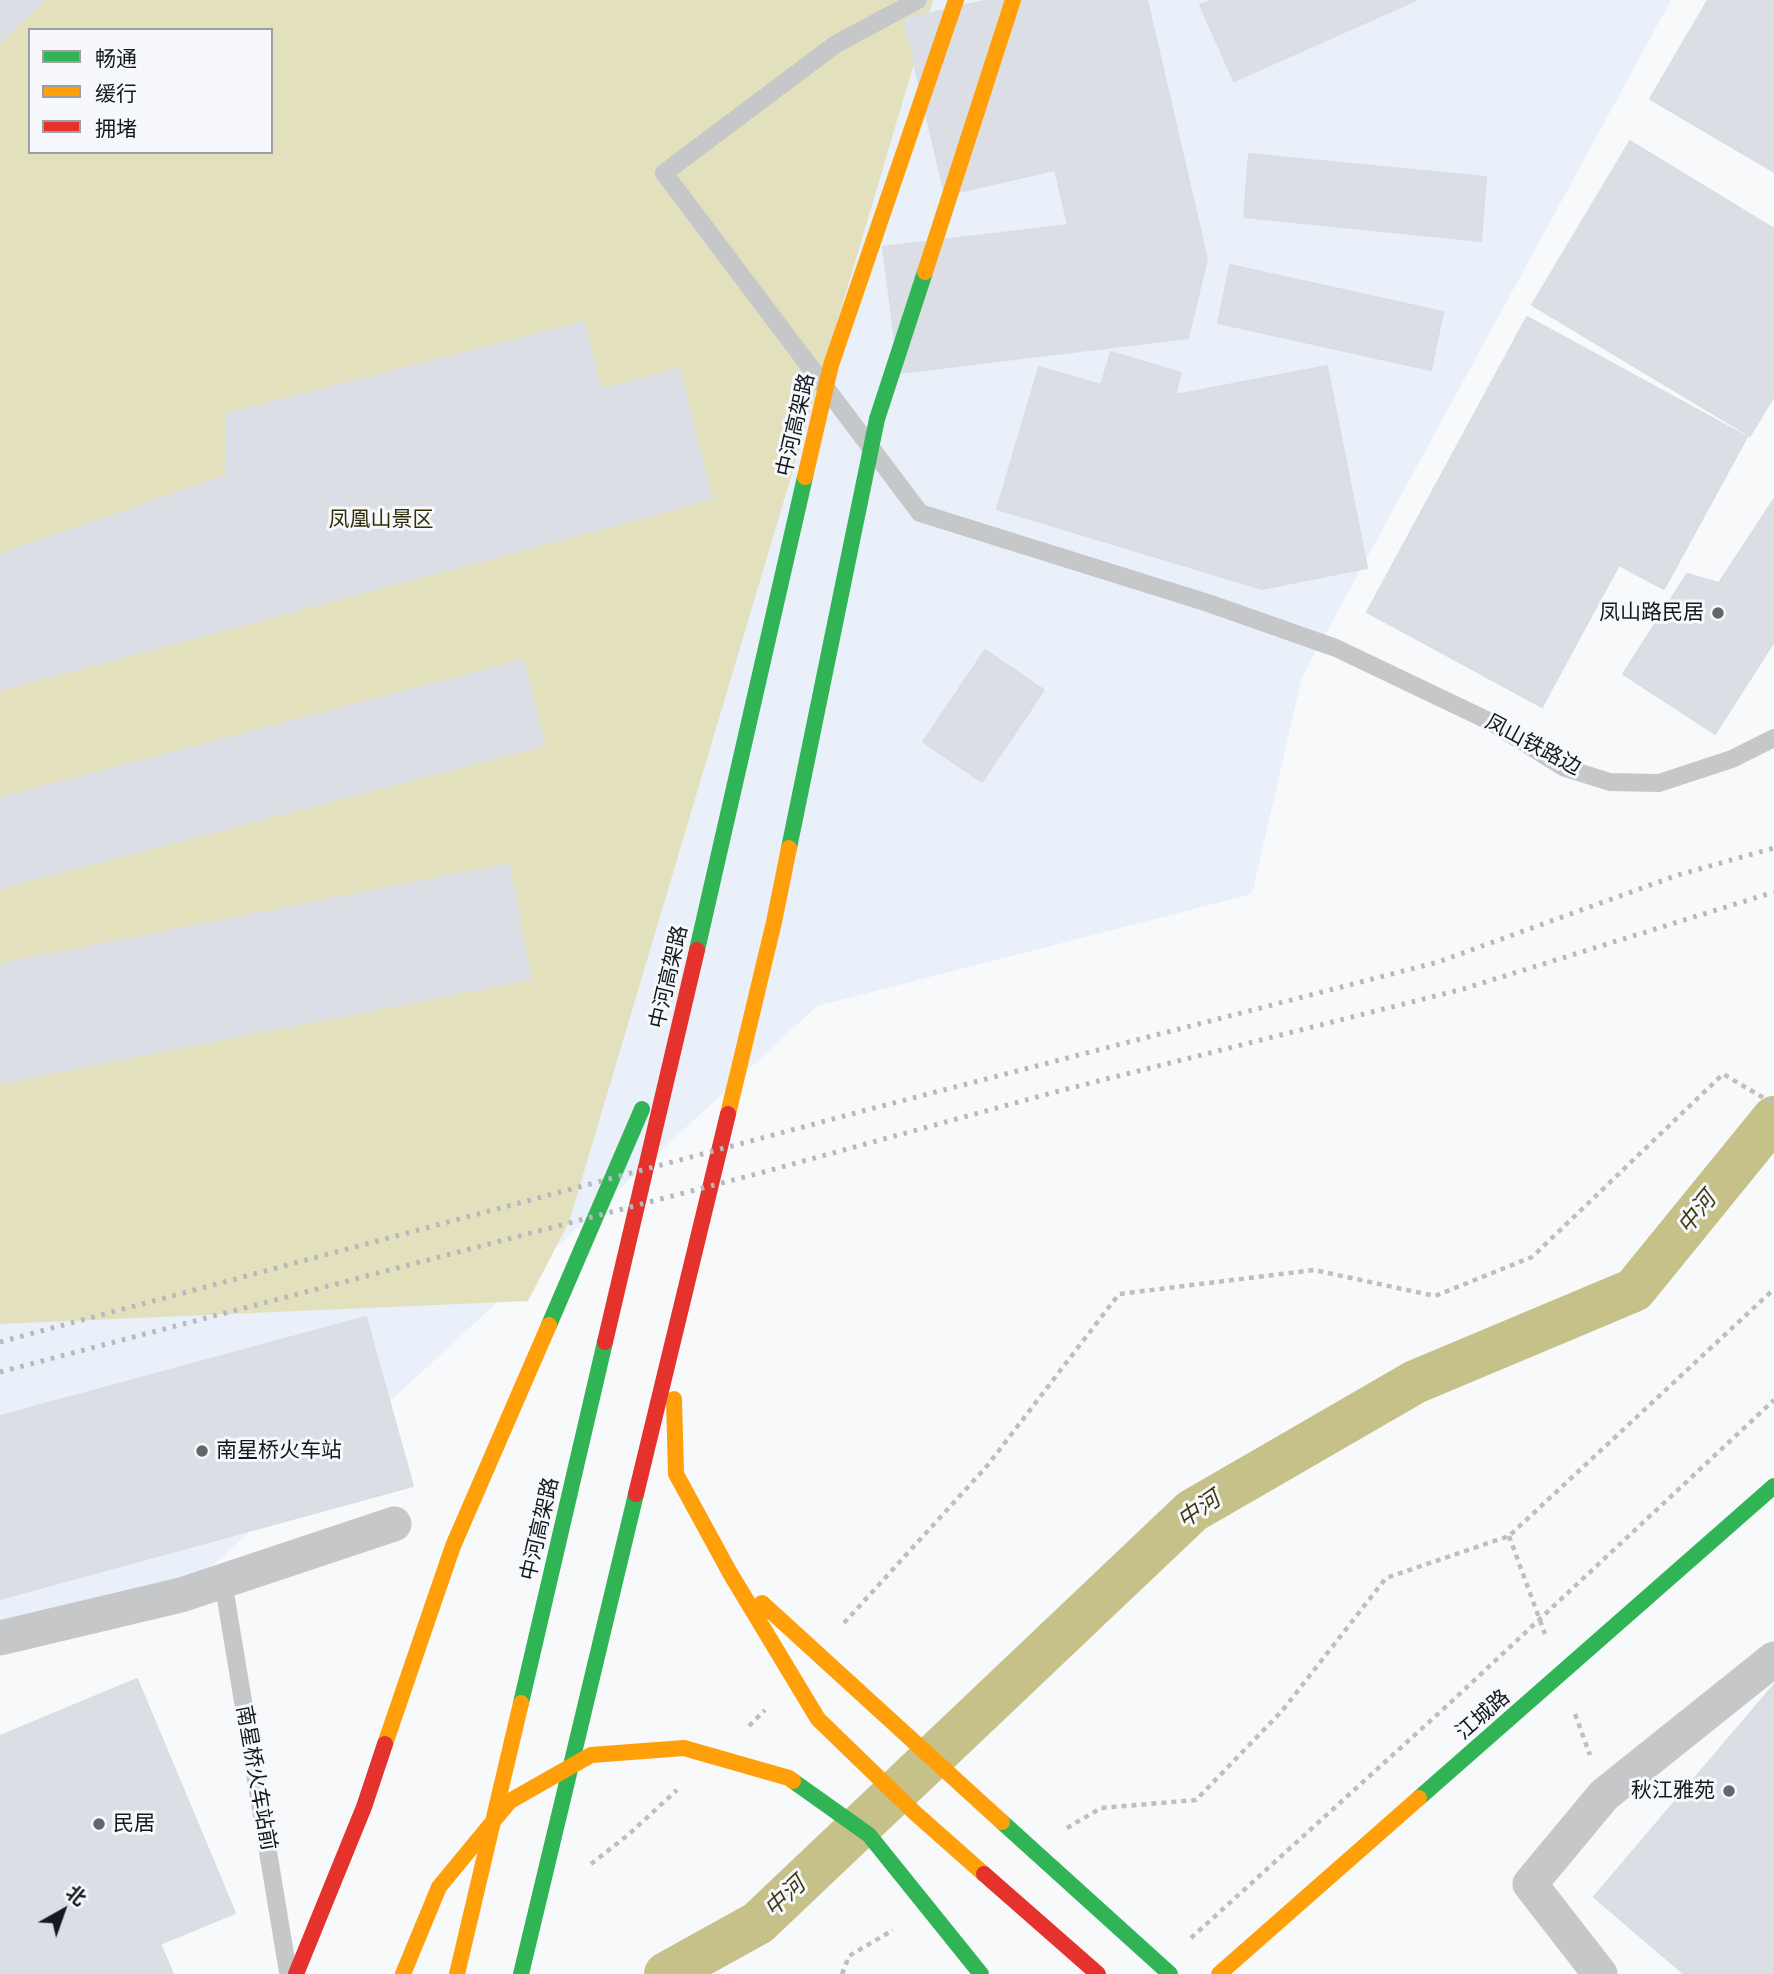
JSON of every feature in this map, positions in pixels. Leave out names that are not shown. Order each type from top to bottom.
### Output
[{"type":"main road","name":"中河高架路","points":[[457,1974],[682,1017],[831,365],[956,0]]},
{"type":"main road","points":[[521,1974],[774,922],[877,419],[1013,0]]},
{"type":"main road","points":[[296,1974],[365,1807],[453,1546],[682,1017]]},
{"type":"main road","points":[[690,1275],[673,1400],[676,1474],[730,1573],[818,1719],[915,1813],[1098,1974]]},
{"type":"main road","name":"江城路","points":[[1219,1974],[1774,1486]]},
{"type":"main road","points":[[730,1573],[1170,1974]]},
{"type":"main road","points":[[402,1974],[439,1887],[510,1801],[591,1755],[684,1748],[789,1778],[869,1835],[981,1974]]},
{"type":"street","points":[[0,1638],[181,1595],[394,1524]]},
{"type":"street","points":[[1600,1974],[1530,1884],[1604,1795],[1774,1658]]},
{"type":"lane","name":"凤山铁路边","points":[[918,0],[836,44],[664,173],[920,513],[1208,603],[1336,648],[1493,723],[1565,768],[1610,782],[1659,783],[1732,759],[1774,738]]},
{"type":"lane","name":"南星桥火车站前","points":[[223,1581],[289,1974]]},
{"type":"path","points":[[839,1628],[987,1466],[1119,1294],[1314,1270],[1435,1296],[1532,1257],[1723,1074],[1774,1104]]},
{"type":"path","points":[[1065,1829],[1101,1808],[1196,1800],[1282,1711],[1386,1578],[1509,1536],[1774,1289]]},
{"type":"path","points":[[1189,1939],[1460,1693],[1774,1400]]},
{"type":"path","points":[[746,1728],[765,1709]]},
{"type":"path","points":[[585,1869],[628,1835],[677,1790]]},
{"type":"path","points":[[842,1974],[849,1956],[897,1928]]},
{"type":"shaded area","points":[[0,0],[1671,0],[1302,677],[1252,894],[817,1006],[181,1595],[0,1635]]},
{"type":"green space","name":"凤凰山景区","points":[[0,0],[933,0],[569,1222],[528,1301],[0,1324]]},
{"type":"building","points":[[0,0],[44,0],[0,43]]},
{"type":"building","points":[[989,0],[1147,0],[1207,259],[1188,338],[899,373],[883,247],[1068,225],[1055,170],[945,195],[904,19]]},
{"type":"building","points":[[1213,0],[1416,0],[1234,81],[1200,5]]},
{"type":"building","points":[[1708,0],[1774,0],[1774,172],[1650,99]]},
{"type":"building","points":[[1630,141],[1774,229],[1774,396],[1750,436],[1532,305]]},
{"type":"building","points":[[1249,154],[1486,177],[1481,241],[1244,217]]},
{"type":"building","points":[[1230,265],[1443,312],[1431,370],[1218,323]]},
{"type":"building","points":[[1527,317],[1747,437],[1664,589],[1619,565],[1542,707],[1367,612]]},
{"type":"building","points":[[584,322],[601,389],[679,369],[712,499],[0,690],[0,554],[226,476],[226,414]]},
{"type":"building","points":[[1111,352],[1181,373],[1175,395],[1327,366],[1367,568],[1262,589],[997,509],[1039,367],[1101,385]]},
{"type":"building","name":"凤山路民居","points":[[1774,499],[1774,642],[1715,734],[1623,674],[1687,574],[1719,583]]},
{"type":"building","points":[[985,650],[1044,690],[982,782],[923,742]]},
{"type":"building","points":[[523,660],[545,745],[0,888],[0,798]]},
{"type":"building","points":[[509,864],[531,979],[0,1083],[0,964]]},
{"type":"building","name":"南星桥火车站","points":[[366,1317],[413,1486],[0,1599],[0,1416]]},
{"type":"building","name":"民居","points":[[137,1679],[235,1913],[160,1944],[173,1974],[0,1974],[0,1736]]},
{"type":"building","name":"秋江雅苑","points":[[1774,1685],[1774,1974],[1684,1974],[1594,1897]]},
{"type":"waterway","name":"中河","points":[[666,1974],[758,1923],[1192,1511],[1415,1382],[1634,1290],[1774,1118]]},
{"type":"railway","points":[[0,1342],[874,1108],[1438,962],[1678,875],[1774,848]]},
{"type":"railway","points":[[0,1372],[760,1173],[1055,1092],[1463,989],[1774,892]]},
{"type":"traffic: fast","points":[[789,848],[877,419],[925,272]]},
{"type":"traffic: fast","points":[[697,950],[805,477]]},
{"type":"traffic: fast","points":[[549,1325],[642,1109]]},
{"type":"traffic: fast","points":[[521,1703],[605,1342]]},
{"type":"traffic: fast","points":[[1419,1798],[1774,1486]]},
{"type":"traffic: fast","points":[[521,1974],[636,1494]]},
{"type":"traffic: fast","points":[[793,1781],[869,1835],[981,1974]]},
{"type":"traffic: fast","points":[[1002,1822],[1170,1974]]},
{"type":"traffic: slow","points":[[805,477],[831,365],[956,0]]},
{"type":"traffic: slow","points":[[925,272],[1013,0]]},
{"type":"traffic: slow","points":[[728,1114],[789,848]]},
{"type":"traffic: slow","points":[[385,1744],[453,1546],[549,1325]]},
{"type":"traffic: slow","points":[[674,1399],[676,1474],[730,1573],[818,1719],[915,1813],[984,1874]]},
{"type":"traffic: slow","points":[[762,1603],[1002,1822]]},
{"type":"traffic: slow","points":[[457,1974],[521,1703]]},
{"type":"traffic: slow","points":[[403,1974],[439,1887],[510,1801],[591,1755],[684,1748],[793,1781]]},
{"type":"traffic: slow","points":[[1219,1974],[1419,1798]]},
{"type":"traffic: jam","points":[[605,1342],[697,950]]},
{"type":"traffic: jam","points":[[636,1494],[728,1114]]},
{"type":"traffic: jam","points":[[296,1974],[364,1807],[385,1744]]},
{"type":"traffic: jam","points":[[984,1874],[1098,1974]]},
{"type":"place","name":"凤山路民居","points":[[1718,613]]},
{"type":"place","name":"南星桥火车站","points":[[202,1451]]},
{"type":"place","name":"秋江雅苑","points":[[1729,1791]]},
{"type":"place","name":"民居","points":[[99,1824]]}]
